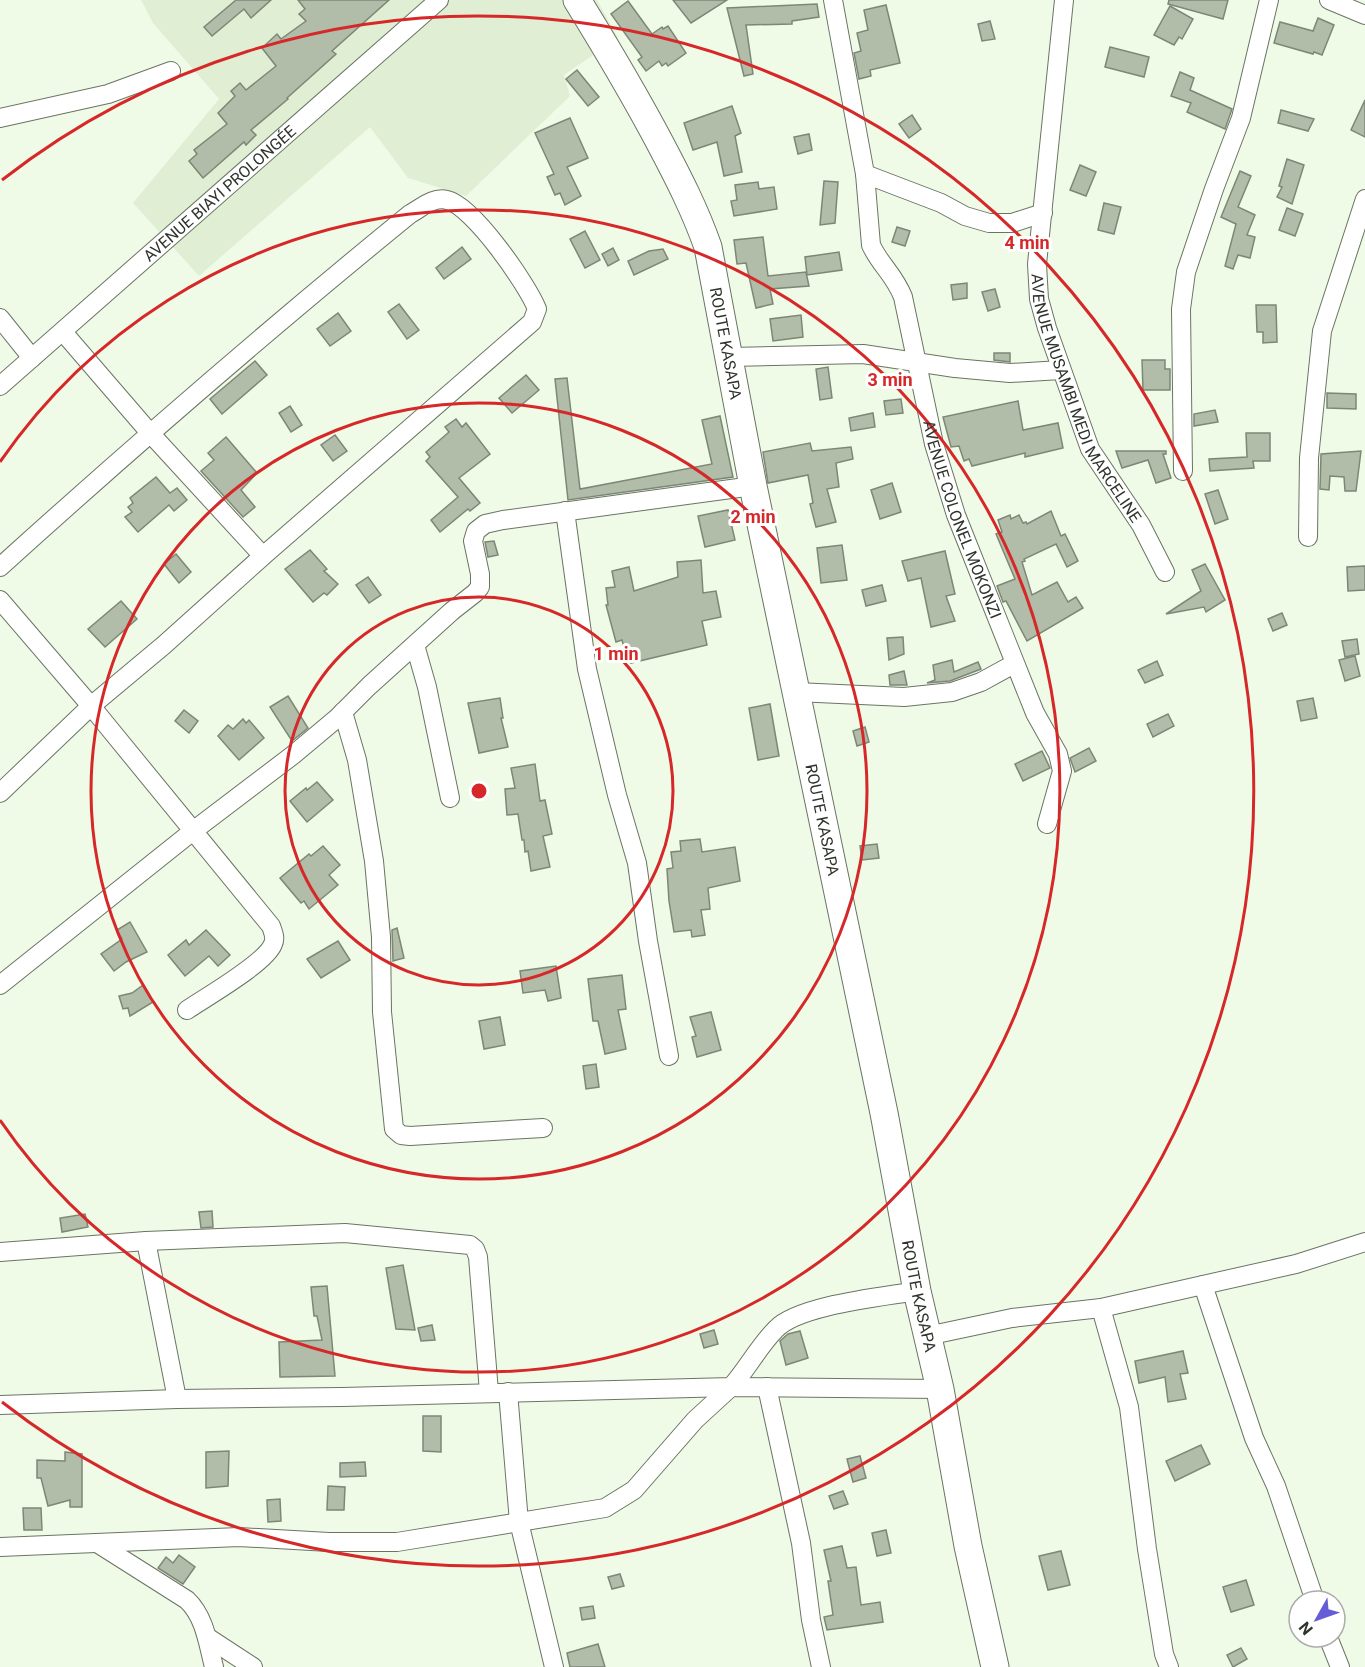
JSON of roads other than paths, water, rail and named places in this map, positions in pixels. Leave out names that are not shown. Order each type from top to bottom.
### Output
[{"type":"main road","name":"ROUTE KASAPA","points":[[577,0],[626,79],[683,187],[708,247],[753,486],[884,1113],[917,1291],[940,1389],[968,1546],[995,1667]]},
{"type":"street","name":"AVENUE BIAYI PROLONGÉE","points":[[0,386],[439,0]]},
{"type":"street","name":"AVENUE COLONEL MOKONZI","points":[[833,0],[865,174],[871,245],[875,254],[897,281],[903,297],[934,444],[956,514],[1014,664],[1035,713],[1058,754],[1062,771],[1047,824]]},
{"type":"street","name":"AVENUE MUSAMBI MEDI MARCELINE","points":[[1064,0],[1037,264],[1039,299],[1061,370],[1090,449],[1141,525],[1165,572]]},
{"type":"street","points":[[1183,471],[1181,309],[1186,272],[1241,118],[1269,0]]},
{"type":"street","points":[[1329,0],[1365,15]]},
{"type":"street","points":[[0,118],[108,94],[171,71]]},
{"type":"street","points":[[865,174],[940,203],[965,216],[989,223],[1012,223],[1042,213]]},
{"type":"street","points":[[0,567],[150,433],[343,269],[410,214],[430,201],[446,199],[461,206],[479,224],[531,294],[537,309],[532,322],[164,645],[91,706],[0,793]]},
{"type":"street","points":[[1308,537],[1309,458],[1322,331],[1365,199]]},
{"type":"street","points":[[0,318],[32,358]]},
{"type":"street","points":[[63,332],[150,433],[263,556]]},
{"type":"street","points":[[729,357],[863,354],[955,368],[1010,373],[1061,370]]},
{"type":"street","points":[[0,986],[193,831],[272,772],[343,712],[480,587],[480,574],[472,541],[476,531],[485,524],[753,486]]},
{"type":"street","points":[[565,511],[587,669],[617,795],[637,863],[648,941],[669,1056]]},
{"type":"street","points":[[0,600],[91,706],[271,926],[275,938],[273,947],[260,962],[187,1010]]},
{"type":"street","points":[[415,645],[427,687],[450,798]]},
{"type":"street","points":[[796,692],[904,697],[952,692],[981,682],[1014,664]]},
{"type":"street","points":[[343,712],[357,760],[375,872],[381,937],[382,1012],[394,1129],[401,1135],[410,1136],[543,1128]]},
{"type":"street","points":[[0,1252],[146,1241],[345,1233],[470,1245],[475,1249],[478,1257],[489,1392]]},
{"type":"street","points":[[146,1241],[177,1399]]},
{"type":"street","points":[[927,1336],[1012,1318],[1101,1308],[1364,1245]]},
{"type":"street","points":[[1203,1285],[1254,1438],[1276,1486],[1311,1589]]},
{"type":"street","points":[[0,1547],[239,1537],[329,1542],[397,1542],[605,1508],[634,1490],[694,1420],[744,1373],[777,1328],[801,1314],[917,1291]]},
{"type":"street","points":[[1101,1308],[1129,1407],[1147,1549],[1164,1654],[1169,1667]]},
{"type":"street","points":[[0,1405],[731,1387],[940,1389]]},
{"type":"street","points":[[767,1388],[801,1543],[811,1620],[821,1667]]},
{"type":"street","points":[[508,1392],[519,1522],[554,1667]]},
{"type":"street","points":[[97,1543],[187,1600],[200,1617],[214,1667]]},
{"type":"street","points":[[207,1637],[253,1667]]},
{"type":"street","points":[[1333,1649],[1340,1667]]}]
